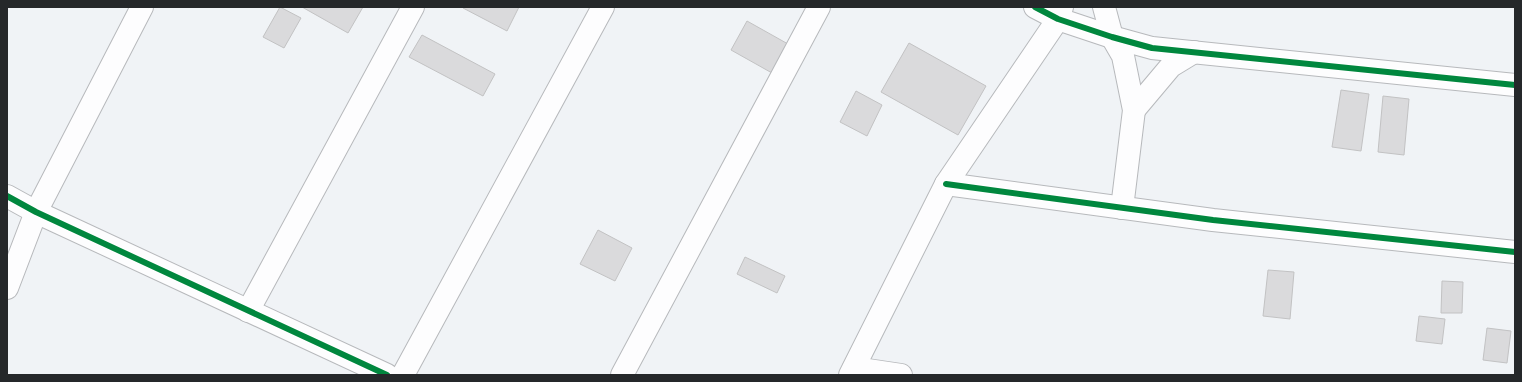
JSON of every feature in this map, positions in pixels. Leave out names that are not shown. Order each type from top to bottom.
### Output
[{"type":"street","points":[[7,288],[36,212],[142,7]]},
{"type":"street","points":[[248,311],[413,7]]},
{"type":"street","points":[[403,375],[603,7]]},
{"type":"street","points":[[622,375],[819,7]]},
{"type":"street","points":[[1035,7],[1060,13],[1112,37],[1152,48],[1515,85]]},
{"type":"street","points":[[1104,7],[1112,37],[1123,56],[1134,110],[1122,208]]},
{"type":"street","points":[[901,375],[852,372],[946,184],[1060,13]]},
{"type":"street","points":[[1134,110],[1171,66],[1194,52]]},
{"type":"street","points":[[946,184],[1213,220],[1515,252]]},
{"type":"street","points":[[7,196],[36,212],[387,375]]},
{"type":"building","points":[[280,7],[301,18],[284,48],[263,37]]},
{"type":"building","points":[[302,7],[363,7],[348,33]]},
{"type":"building","points":[[463,7],[519,7],[507,31]]},
{"type":"building","points":[[747,21],[788,44],[772,73],[731,50]]},
{"type":"building","points":[[422,35],[495,74],[483,96],[409,57]]},
{"type":"building","points":[[909,43],[986,86],[958,135],[881,92]]},
{"type":"building","points":[[1341,90],[1369,94],[1361,151],[1332,147]]},
{"type":"building","points":[[856,91],[882,105],[867,136],[840,122]]},
{"type":"building","points":[[1383,96],[1409,99],[1404,155],[1378,152]]},
{"type":"building","points":[[598,230],[632,248],[615,281],[580,264]]},
{"type":"building","points":[[745,257],[785,276],[777,293],[737,274]]},
{"type":"building","points":[[1268,270],[1294,272],[1290,319],[1263,316]]},
{"type":"building","points":[[1442,281],[1463,282],[1462,313],[1441,313]]},
{"type":"building","points":[[1419,316],[1445,319],[1442,344],[1416,341]]},
{"type":"building","points":[[1487,328],[1511,331],[1507,363],[1483,360]]},
{"type":"cycle path","points":[[1035,7],[1058,19],[1112,37],[1152,48],[1515,85]]},
{"type":"cycle path","points":[[946,184],[1213,220],[1515,252]]},
{"type":"cycle path","points":[[7,196],[36,212],[387,375]]}]
